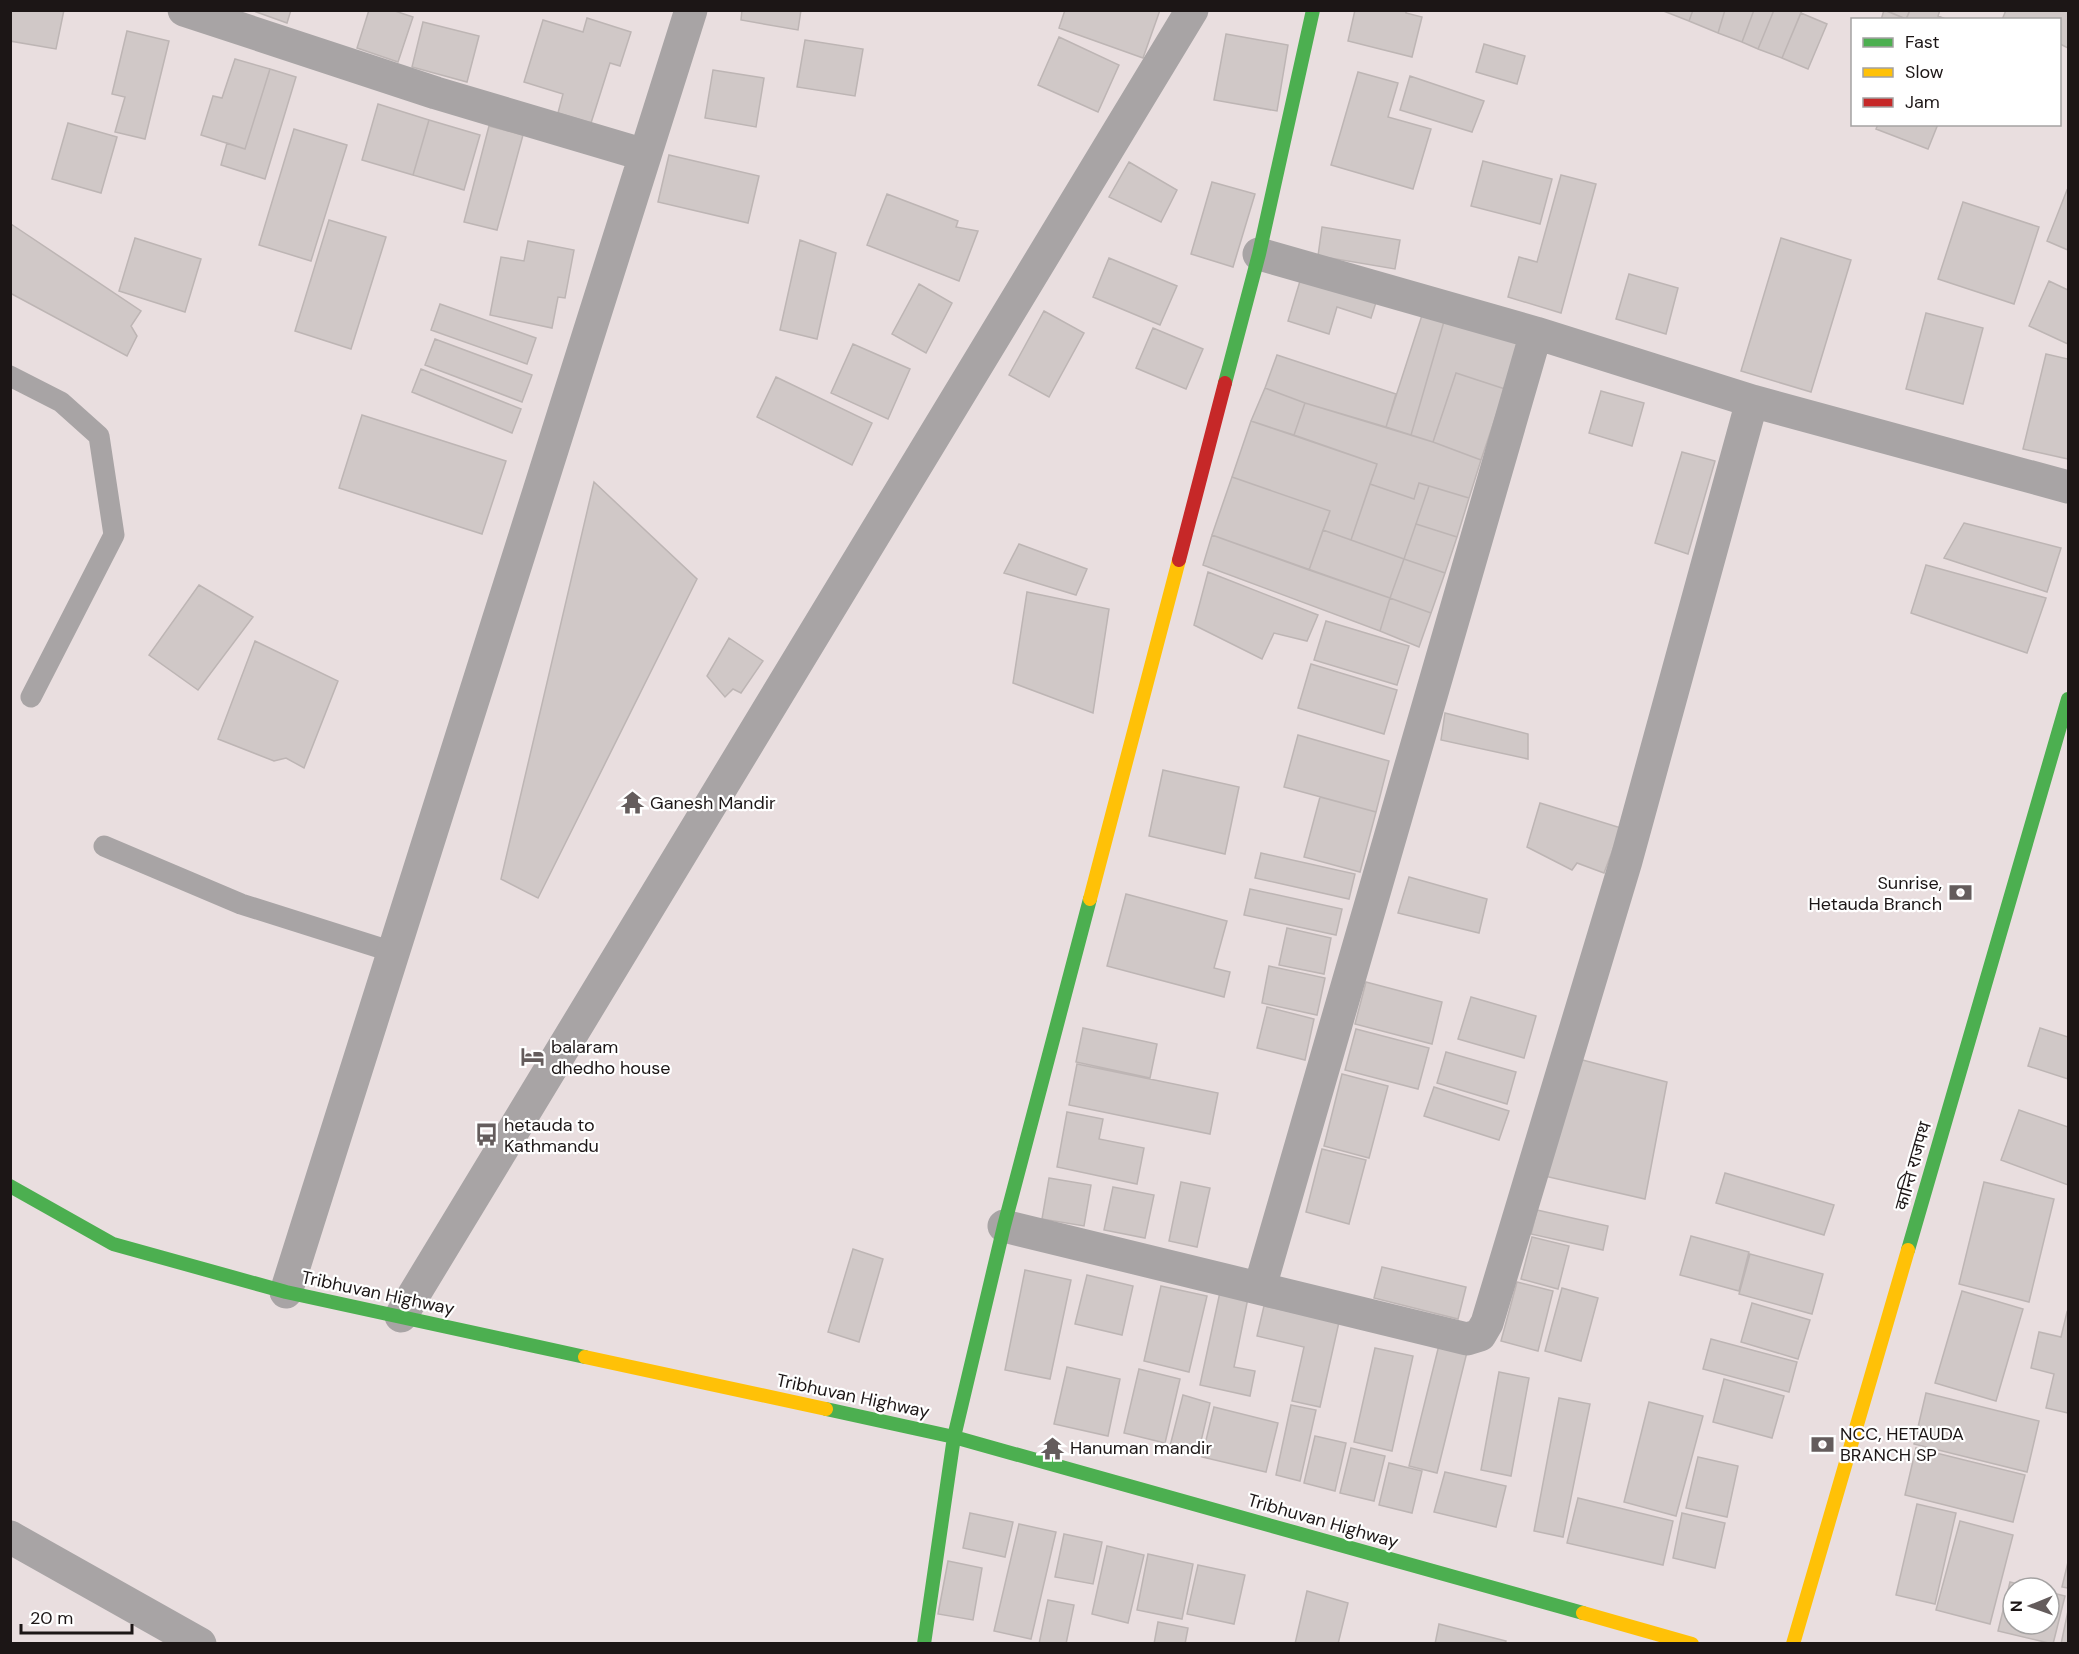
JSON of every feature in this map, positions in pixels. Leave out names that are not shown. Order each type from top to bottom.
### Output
[{"type":"main road","points":[[924,1644],[954,1437],[1004,1226],[1259,254],[1312,10]]},
{"type":"main road","name":"कान्ति राजपथ","points":[[1792,1644],[2068,699]]},
{"type":"main road","name":"Tribhuvan Highway","points":[[10,1186],[113,1245],[286,1292],[954,1437],[1692,1644]]},
{"type":"street","points":[[184,10],[436,93],[645,155]]},
{"type":"street","points":[[286,1292],[691,10]]},
{"type":"street","points":[[401,1316],[1192,10]]},
{"type":"street","points":[[1259,254],[1536,333],[1752,401],[2068,487]]},
{"type":"street","points":[[1260,1287],[1536,333]]},
{"type":"street","points":[[1004,1226],[1467,1339],[1480,1335],[1487,1323],[1626,861],[1752,401]]},
{"type":"street","points":[[10,1537],[200,1644]]},
{"type":"lane","points":[[10,376],[62,402],[99,436],[114,535],[31,697]]},
{"type":"lane","points":[[104,846],[241,904],[393,952]]},
{"type":"building","points":[[11,10],[64,10],[56,49],[10,41]]},
{"type":"building","points":[[251,10],[291,10],[287,23]]},
{"type":"building","points":[[369,10],[392,10],[413,17],[398,62],[357,48]]},
{"type":"building","points":[[742,10],[801,10],[798,30],[741,20]]},
{"type":"building","points":[[1065,10],[1160,10],[1143,58],[1059,28]]},
{"type":"building","points":[[1355,10],[1406,10],[1406,13],[1422,17],[1412,57],[1348,41]]},
{"type":"building","points":[[1661,10],[1693,10],[1689,21]]},
{"type":"building","points":[[1693,10],[1725,10],[1718,33],[1689,21]]},
{"type":"building","points":[[1725,10],[1754,10],[1742,42],[1718,33]]},
{"type":"building","points":[[1754,10],[1774,10],[1758,49],[1742,42]]},
{"type":"building","points":[[1774,10],[1802,10],[1782,58],[1758,49]]},
{"type":"building","points":[[1884,10],[1904,18],[1882,18]]},
{"type":"building","points":[[1885,10],[1910,10],[1906,18]]},
{"type":"building","points":[[1910,10],[1940,10],[1938,16],[1943,18],[1907,18]]},
{"type":"building","points":[[2006,10],[2068,10],[2068,48],[2061,44],[2061,18],[2003,18]]},
{"type":"building","points":[[1801,13],[1827,24],[1808,69],[1782,58]]},
{"type":"building","points":[[587,18],[631,32],[620,66],[610,63],[591,123],[558,113],[563,94],[524,82],[543,20],[583,32]]},
{"type":"building","points":[[423,22],[479,36],[467,82],[412,67]]},
{"type":"building","points":[[127,31],[169,41],[145,139],[115,132],[125,97],[112,94]]},
{"type":"building","points":[[1226,34],[1288,45],[1277,111],[1214,100]]},
{"type":"building","points":[[1059,37],[1119,65],[1098,112],[1038,85]]},
{"type":"building","points":[[805,40],[863,49],[855,96],[797,87]]},
{"type":"building","points":[[1484,44],[1525,56],[1517,84],[1476,72]]},
{"type":"building","points":[[235,59],[270,69],[245,149],[201,135],[213,96],[222,98]]},
{"type":"building","points":[[270,69],[296,77],[265,179],[221,165],[227,143],[245,149]]},
{"type":"building","points":[[713,70],[764,78],[756,127],[705,118]]},
{"type":"building","points":[[1358,72],[1398,83],[1388,117],[1431,129],[1413,189],[1331,165]]},
{"type":"building","points":[[1410,76],[1484,101],[1472,132],[1400,110]]},
{"type":"building","points":[[378,104],[429,120],[413,175],[362,160]]},
{"type":"building","points":[[429,120],[480,135],[464,190],[413,175]]},
{"type":"building","points":[[68,123],[117,137],[101,193],[52,179]]},
{"type":"building","points":[[489,126],[523,135],[497,230],[464,222]]},
{"type":"building","points":[[1877,126],[1937,126],[1928,149],[1876,129]]},
{"type":"building","points":[[294,129],[347,145],[311,261],[259,245]]},
{"type":"building","points":[[669,155],[759,176],[748,223],[658,202]]},
{"type":"building","points":[[1483,161],[1552,179],[1540,224],[1471,206]]},
{"type":"building","points":[[1129,162],[1177,190],[1161,222],[1109,197]]},
{"type":"building","points":[[1561,175],[1596,184],[1561,313],[1508,297],[1519,257],[1537,262]]},
{"type":"building","points":[[1212,182],[1255,194],[1233,267],[1191,254]]},
{"type":"building","points":[[2068,191],[2068,250],[2047,241]]},
{"type":"building","points":[[887,194],[958,221],[956,227],[978,231],[959,281],[867,245]]},
{"type":"building","points":[[1963,202],[2039,227],[2014,304],[1938,279]]},
{"type":"building","points":[[329,220],[386,237],[351,349],[295,331]]},
{"type":"building","points":[[11,224],[141,311],[131,326],[137,336],[127,356],[10,293]]},
{"type":"building","points":[[1322,227],[1400,240],[1395,269],[1318,256]]},
{"type":"building","points":[[135,238],[201,259],[185,312],[119,291]]},
{"type":"building","points":[[1781,238],[1851,260],[1811,392],[1741,371]]},
{"type":"building","points":[[800,240],[836,253],[817,339],[780,330]]},
{"type":"building","points":[[528,241],[574,250],[565,298],[558,297],[552,328],[490,315],[501,257],[524,261]]},
{"type":"building","points":[[1109,258],[1177,286],[1160,325],[1093,297]]},
{"type":"building","points":[[1303,271],[1378,296],[1371,318],[1337,307],[1329,334],[1288,321]]},
{"type":"building","points":[[1629,274],[1678,288],[1666,334],[1616,319]]},
{"type":"building","points":[[2049,281],[2068,290],[2068,344],[2029,326]]},
{"type":"building","points":[[919,284],[952,303],[926,353],[892,334]]},
{"type":"building","points":[[440,304],[536,338],[527,364],[431,330]]},
{"type":"building","points":[[1424,309],[1445,318],[1411,435],[1386,427]]},
{"type":"building","points":[[1044,311],[1084,333],[1049,397],[1009,375]]},
{"type":"building","points":[[1926,313],[1983,328],[1963,404],[1906,389]]},
{"type":"building","points":[[1445,318],[1520,342],[1505,389],[1456,373],[1433,442],[1411,435]]},
{"type":"building","points":[[1153,328],[1203,349],[1186,389],[1136,368]]},
{"type":"building","points":[[435,339],[532,375],[522,402],[425,365]]},
{"type":"building","points":[[853,344],[910,369],[888,419],[831,393]]},
{"type":"building","points":[[2046,354],[2068,359],[2068,459],[2023,449]]},
{"type":"building","points":[[1277,355],[1396,394],[1386,427],[1305,403],[1265,388]]},
{"type":"building","points":[[421,369],[521,409],[512,433],[412,392]]},
{"type":"building","points":[[1456,373],[1505,389],[1481,460],[1433,442]]},
{"type":"building","points":[[776,377],[872,423],[852,465],[757,417]]},
{"type":"building","points":[[1265,388],[1305,403],[1294,435],[1251,421]]},
{"type":"building","points":[[1601,391],[1644,403],[1632,446],[1589,433]]},
{"type":"building","points":[[1305,403],[1433,442],[1481,460],[1469,498],[1419,483],[1414,499],[1370,484],[1377,464],[1294,435]]},
{"type":"building","points":[[362,415],[506,461],[482,534],[339,488]]},
{"type":"building","points":[[1251,421],[1377,464],[1351,540],[1323,530],[1330,511],[1232,477]]},
{"type":"building","points":[[1682,452],[1715,461],[1688,554],[1655,543]]},
{"type":"building","points":[[1232,477],[1330,511],[1309,570],[1212,535]]},
{"type":"building","points":[[594,482],[697,579],[538,898],[501,879]]},
{"type":"building","points":[[1419,483],[1429,486],[1404,559],[1351,540],[1370,484],[1414,499]]},
{"type":"building","points":[[1429,486],[1469,498],[1457,537],[1416,524]]},
{"type":"building","points":[[1964,523],[2061,548],[2047,592],[1944,558]]},
{"type":"building","points":[[1416,524],[1457,537],[1445,573],[1404,559]]},
{"type":"building","points":[[1323,530],[1404,559],[1390,598],[1309,570]]},
{"type":"building","points":[[1212,535],[1390,598],[1380,631],[1203,565]]},
{"type":"building","points":[[1019,544],[1087,569],[1076,595],[1004,573]]},
{"type":"building","points":[[1404,559],[1445,573],[1431,613],[1390,598]]},
{"type":"building","points":[[1926,565],[2046,598],[2027,653],[1911,613]]},
{"type":"building","points":[[1208,572],[1318,615],[1307,641],[1274,633],[1262,659],[1194,625]]},
{"type":"building","points":[[199,585],[253,617],[198,690],[149,655]]},
{"type":"building","points":[[1027,592],[1109,609],[1093,713],[1013,683]]},
{"type":"building","points":[[1390,598],[1431,613],[1419,647],[1380,631]]},
{"type":"building","points":[[1326,621],[1409,646],[1397,685],[1314,660]]},
{"type":"building","points":[[729,638],[763,661],[741,693],[733,689],[725,697],[707,676]]},
{"type":"building","points":[[255,641],[338,681],[304,768],[286,758],[274,761],[218,739]]},
{"type":"building","points":[[1311,664],[1397,690],[1384,734],[1298,708]]},
{"type":"building","points":[[1445,713],[1528,734],[1528,759],[1441,740]]},
{"type":"building","points":[[1298,735],[1389,761],[1376,812],[1284,787]]},
{"type":"building","points":[[1163,770],[1239,787],[1225,854],[1149,836]]},
{"type":"building","points":[[1320,797],[1376,812],[1360,872],[1304,857]]},
{"type":"building","points":[[1540,803],[1621,828],[1604,873],[1577,863],[1572,870],[1527,847]]},
{"type":"building","points":[[1261,853],[1355,874],[1349,899],[1255,878]]},
{"type":"building","points":[[1409,877],[1487,899],[1479,933],[1398,913]]},
{"type":"building","points":[[1250,889],[1342,909],[1336,935],[1244,915]]},
{"type":"building","points":[[1126,894],[1227,921],[1214,968],[1230,972],[1224,997],[1107,966]]},
{"type":"building","points":[[1287,928],[1331,938],[1324,974],[1279,965]]},
{"type":"building","points":[[1269,966],[1325,978],[1317,1015],[1262,1003]]},
{"type":"building","points":[[1366,982],[1442,1002],[1432,1044],[1355,1024]]},
{"type":"building","points":[[1471,997],[1536,1016],[1524,1058],[1458,1039]]},
{"type":"building","points":[[1267,1007],[1314,1019],[1305,1060],[1257,1048]]},
{"type":"building","points":[[1083,1028],[1157,1044],[1150,1078],[1076,1062]]},
{"type":"building","points":[[2040,1028],[2068,1037],[2068,1079],[2028,1066]]},
{"type":"building","points":[[1356,1029],[1429,1048],[1418,1089],[1345,1070]]},
{"type":"building","points":[[1446,1052],[1516,1072],[1507,1104],[1437,1083]]},
{"type":"building","points":[[1571,1057],[1667,1082],[1645,1199],[1540,1175]]},
{"type":"building","points":[[1077,1064],[1218,1093],[1210,1134],[1069,1105]]},
{"type":"building","points":[[1342,1074],[1388,1086],[1369,1158],[1324,1146]]},
{"type":"building","points":[[1434,1087],[1509,1111],[1499,1140],[1424,1116]]},
{"type":"building","points":[[2019,1110],[2068,1127],[2068,1185],[2001,1160]]},
{"type":"building","points":[[1067,1112],[1103,1119],[1099,1139],[1144,1148],[1137,1184],[1057,1167]]},
{"type":"building","points":[[1322,1149],[1366,1160],[1349,1224],[1306,1212]]},
{"type":"building","points":[[1725,1173],[1834,1205],[1824,1235],[1716,1203]]},
{"type":"building","points":[[1049,1178],[1091,1185],[1084,1226],[1042,1219]]},
{"type":"building","points":[[1181,1182],[1210,1188],[1197,1247],[1169,1241]]},
{"type":"building","points":[[1984,1182],[2054,1199],[2029,1302],[1959,1284]]},
{"type":"building","points":[[1113,1187],[1154,1195],[1145,1238],[1104,1230]]},
{"type":"building","points":[[1537,1210],[1608,1226],[1603,1250],[1531,1234]]},
{"type":"building","points":[[1691,1236],[1749,1252],[1739,1291],[1680,1275]]},
{"type":"building","points":[[1532,1237],[1569,1246],[1558,1289],[1521,1279]]},
{"type":"building","points":[[853,1249],[883,1259],[859,1342],[828,1332]]},
{"type":"building","points":[[1750,1254],[1823,1274],[1812,1314],[1739,1294]]},
{"type":"building","points":[[1382,1267],[1466,1287],[1458,1319],[1374,1298]]},
{"type":"building","points":[[1025,1270],[1071,1280],[1050,1379],[1005,1370]]},
{"type":"building","points":[[1087,1275],[1133,1286],[1122,1335],[1075,1324]]},
{"type":"building","points":[[1517,1282],[1553,1291],[1538,1351],[1501,1341]]},
{"type":"building","points":[[1161,1286],[1207,1296],[1189,1372],[1144,1361]]},
{"type":"building","points":[[1562,1288],[1598,1298],[1581,1361],[1545,1351]]},
{"type":"building","points":[[1962,1291],[2023,1309],[1996,1401],[1935,1383]]},
{"type":"building","points":[[1220,1292],[1248,1298],[1234,1367],[1255,1371],[1250,1396],[1200,1385]]},
{"type":"building","points":[[1752,1303],[1810,1320],[1798,1359],[1741,1342]]},
{"type":"building","points":[[1264,1306],[1339,1322],[1320,1407],[1292,1401],[1304,1347],[1257,1336]]},
{"type":"building","points":[[2067,1312],[2068,1413],[2046,1408],[2054,1374],[2031,1368],[2039,1332],[2061,1337]]},
{"type":"building","points":[[1711,1339],[1797,1362],[1789,1392],[1703,1369]]},
{"type":"building","points":[[1439,1345],[1467,1352],[1437,1473],[1409,1466]]},
{"type":"building","points":[[1375,1348],[1413,1356],[1392,1451],[1354,1442]]},
{"type":"building","points":[[1067,1367],[1120,1379],[1108,1436],[1054,1424]]},
{"type":"building","points":[[1139,1369],[1180,1379],[1165,1443],[1124,1433]]},
{"type":"building","points":[[1499,1372],[1529,1378],[1511,1476],[1481,1470]]},
{"type":"building","points":[[1724,1379],[1784,1396],[1772,1438],[1713,1422]]},
{"type":"building","points":[[1926,1393],[2039,1421],[2027,1472],[1914,1444]]},
{"type":"building","points":[[1183,1395],[1210,1403],[1198,1454],[1170,1446]]},
{"type":"building","points":[[1559,1398],[1590,1404],[1563,1537],[1534,1531]]},
{"type":"building","points":[[1649,1402],[1703,1416],[1676,1516],[1624,1502]]},
{"type":"building","points":[[1291,1405],[1316,1410],[1300,1481],[1276,1475]]},
{"type":"building","points":[[1214,1407],[1278,1423],[1266,1472],[1202,1457]]},
{"type":"building","points":[[1315,1436],[1346,1443],[1335,1491],[1304,1483]]},
{"type":"building","points":[[1351,1448],[1385,1456],[1374,1501],[1340,1493]]},
{"type":"building","points":[[1916,1448],[2025,1475],[2013,1522],[1905,1495]]},
{"type":"building","points":[[1698,1457],[1738,1466],[1727,1517],[1686,1508]]},
{"type":"building","points":[[1389,1463],[1422,1471],[1412,1513],[1379,1505]]},
{"type":"building","points":[[1445,1472],[1506,1486],[1496,1527],[1434,1512]]},
{"type":"building","points":[[1578,1498],[1673,1521],[1663,1565],[1567,1543]]},
{"type":"building","points":[[1917,1504],[1956,1513],[1935,1604],[1896,1595]]},
{"type":"building","points":[[970,1513],[1013,1522],[1005,1557],[963,1548]]},
{"type":"building","points":[[1682,1513],[1725,1523],[1715,1568],[1673,1558]]},
{"type":"building","points":[[1960,1521],[2013,1535],[1990,1624],[1936,1610]]},
{"type":"building","points":[[1019,1524],[1056,1532],[1031,1639],[994,1631]]},
{"type":"building","points":[[1064,1534],[1102,1542],[1093,1584],[1055,1577]]},
{"type":"building","points":[[1107,1546],[1144,1555],[1128,1623],[1092,1614]]},
{"type":"building","points":[[1148,1554],[1193,1564],[1182,1619],[1137,1610]]},
{"type":"building","points":[[948,1561],[982,1568],[973,1620],[938,1614]]},
{"type":"building","points":[[2068,1562],[2068,1588],[2062,1587]]},
{"type":"building","points":[[1198,1565],[1245,1575],[1234,1624],[1187,1614]]},
{"type":"building","points":[[1307,1591],[1348,1603],[1338,1644],[1295,1644]]},
{"type":"building","points":[[2061,1595],[2065,1596],[2061,1612]]},
{"type":"building","points":[[1048,1600],[1074,1605],[1066,1644],[1039,1644]]},
{"type":"building","points":[[2068,1611],[2068,1644],[2061,1644]]},
{"type":"building","points":[[1158,1622],[1188,1628],[1185,1644],[1154,1644]]},
{"type":"building","points":[[1439,1624],[1506,1641],[1505,1644],[1435,1644]]},
{"type":"building","points":[[2019,1636],[2055,1636],[2053,1644]]},
{"type":"traffic: fast","points":[[1225,383],[1259,254],[1313,10]]},
{"type":"traffic: fast","points":[[1908,1250],[2068,699]]},
{"type":"traffic: fast","points":[[924,1644],[954,1437],[1004,1226],[1090,899]]},
{"type":"traffic: fast","points":[[10,1186],[113,1244],[286,1292],[585,1357]]},
{"type":"traffic: fast","points":[[826,1409],[954,1437],[1583,1613]]},
{"type":"traffic: slow","points":[[1090,899],[1179,560]]},
{"type":"traffic: slow","points":[[1793,1644],[1908,1250]]},
{"type":"traffic: slow","points":[[585,1357],[826,1409]]},
{"type":"traffic: slow","points":[[1583,1613],[1692,1644]]},
{"type":"traffic: jam","points":[[1179,560],[1225,383]]},
{"type":"place","name":"Ganesh Mandir","points":[[632,803]]},
{"type":"place","name":"Sunrise, Hetauda Branch","points":[[1960,893]]},
{"type":"place","name":"balaram dhedho house","points":[[533,1057]]},
{"type":"place","name":"hetauda to Kathmandu","points":[[486,1135]]},
{"type":"place","name":"NCC, HETAUDA BRANCH SP","points":[[1822,1444]]},
{"type":"place","name":"Hanuman mandir","points":[[1052,1448]]}]
